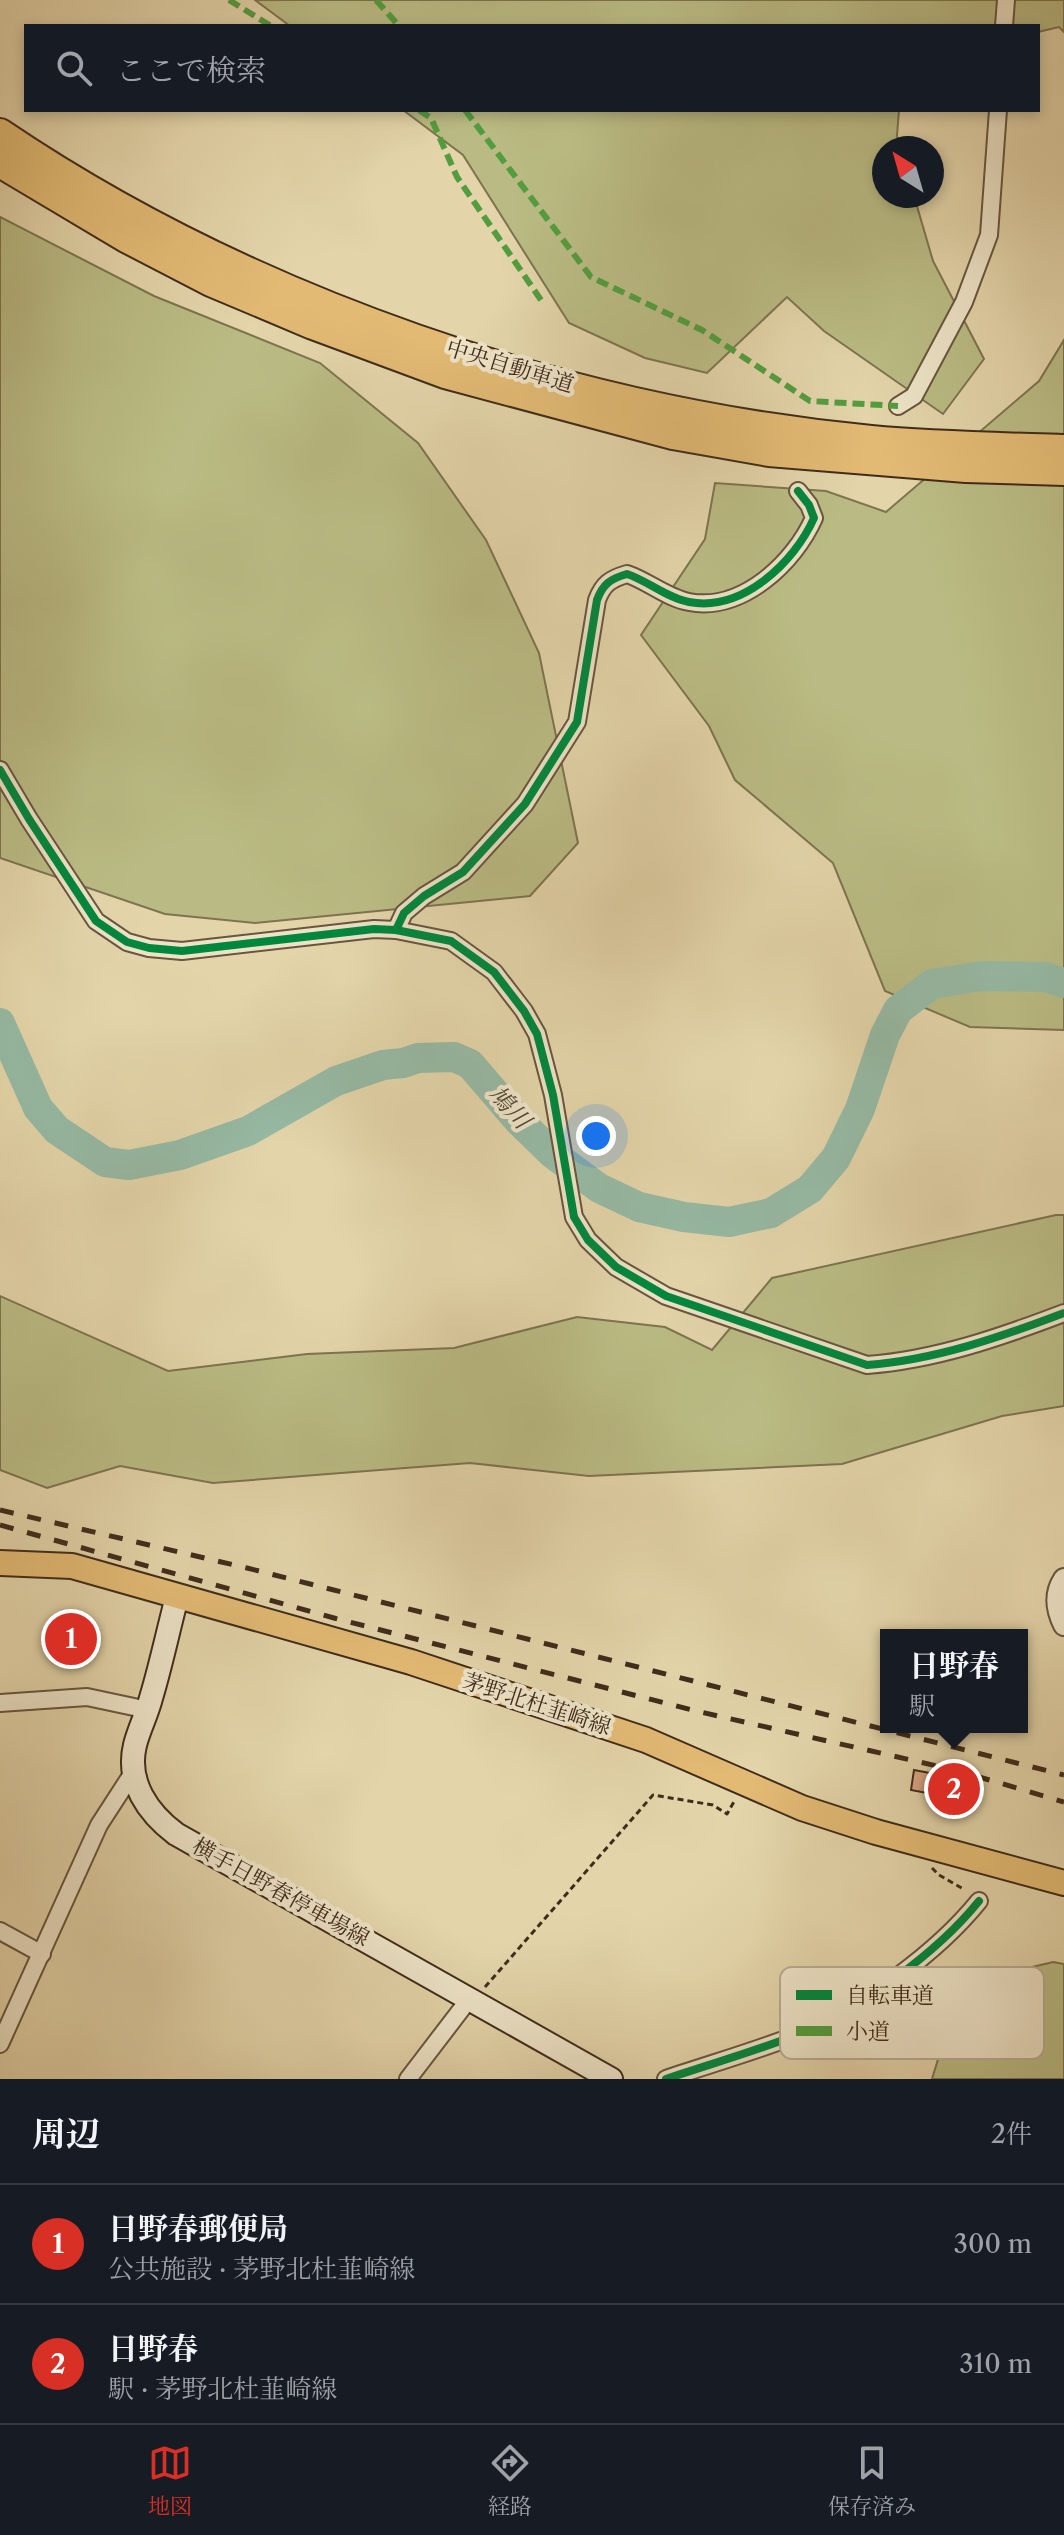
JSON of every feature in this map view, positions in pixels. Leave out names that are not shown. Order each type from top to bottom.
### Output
[{"type":"highway","name":"中央自動車道","points":[[0,133],[138,216],[222,259],[323,303],[451,350],[552,381],[682,412],[869,440],[1064,449]]},
{"type":"highway","name":"中央自動車道","points":[[0,163],[126,238],[211,282],[313,325],[459,378],[673,435],[769,452],[952,468],[1064,471]]},
{"type":"main road","name":"茅野北杜韮崎線","points":[[0,1563],[72,1566],[411,1662],[646,1740],[802,1808],[889,1836],[1064,1883]]},
{"type":"main road","name":"横手日野春停車場線","points":[[177,1597],[148,1710],[135,1743],[134,1771],[147,1806],[157,1820],[176,1834],[611,2079]]},
{"type":"street","points":[[1004,24],[1006,0]]},
{"type":"street","points":[[898,406],[914,396],[964,302],[989,235],[998,112]]},
{"type":"street","points":[[396,930],[404,913],[424,896],[463,872],[525,804],[577,722],[602,586],[613,578],[627,574],[690,602],[712,602],[743,593],[777,570],[806,536],[814,518],[798,491]]},
{"type":"street","points":[[0,770],[96,921],[127,942],[182,951],[352,931],[396,930],[451,941],[494,972],[524,1011],[537,1034],[553,1095],[574,1217],[588,1240],[616,1267],[666,1296],[867,1365],[897,1363],[955,1350],[1064,1313]]},
{"type":"street","points":[[1064,1579],[1058,1588],[1057,1610],[1064,1625]]},
{"type":"street","points":[[0,1703],[87,1697],[148,1710]]},
{"type":"street","points":[[0,2044],[99,1825],[134,1771]]},
{"type":"street","points":[[909,1967],[959,1926],[979,1901]]},
{"type":"street","points":[[0,1931],[42,1954]]},
{"type":"street","points":[[408,2079],[472,1999]]},
{"type":"street","points":[[666,2079],[780,2040]]},
{"type":"path","points":[[472,1999],[653,1795],[713,1805],[727,1814],[737,1797]]},
{"type":"path","points":[[924,1860],[939,1875],[979,1901]]},
{"type":"green space","points":[[255,0],[1064,0],[1064,32],[1059,27],[1040,32],[1040,24],[287,24]]},
{"type":"green space","points":[[406,112],[899,112],[897,136],[872,136],[872,208],[918,208],[933,261],[984,359],[943,414],[824,331],[787,297],[707,373],[645,358],[569,323],[463,155]]},
{"type":"green space","points":[[0,217],[154,296],[320,363],[418,443],[486,540],[539,653],[578,843],[530,896],[255,923],[165,914],[0,858]]},
{"type":"green space","points":[[1064,340],[1064,1030],[970,1027],[885,991],[833,863],[735,780],[709,726],[641,635],[705,539],[715,483],[826,491],[886,512],[1039,381]]},
{"type":"green space","points":[[1064,1215],[1064,1406],[1002,1416],[842,1464],[589,1476],[470,1463],[213,1483],[120,1466],[47,1488],[0,1470],[0,1296],[168,1371],[307,1354],[454,1348],[577,1317],[665,1327],[712,1350],[772,1278]]},
{"type":"green space","points":[[1053,1962],[1064,1964],[1064,2079],[932,2079],[938,2059],[1044,2059],[1044,1967],[1032,1967]]},
{"type":"building","points":[[914,1770],[978,1782],[973,1809],[946,1805],[948,1797],[911,1790]]},
{"type":"waterway","name":"鳩川","points":[[0,1023],[38,1108],[57,1130],[105,1162],[129,1165],[180,1155],[248,1131],[336,1081],[383,1065],[418,1058],[454,1057],[470,1064],[518,1120],[553,1154],[599,1188],[639,1207],[684,1217],[729,1222],[771,1213],[810,1189],[836,1158],[860,1109],[885,1035],[898,1010],[932,984],[981,976],[1046,977],[1064,983]]},
{"type":"railway","points":[[0,1510],[247,1568],[880,1728]]},
{"type":"railway","points":[[0,1525],[334,1618],[696,1711],[959,1771],[1064,1802]]},
{"type":"railway","points":[[898,1733],[1064,1775]]},
{"type":"marked path","points":[[229,0],[268,24]]},
{"type":"marked path","points":[[376,0],[397,24]]},
{"type":"marked path","points":[[422,112],[431,118],[457,177],[541,300]]},
{"type":"marked path","points":[[467,112],[591,277],[702,330],[810,401],[898,406]]},
{"type":"cycle path","points":[[396,930],[404,913],[424,896],[463,872],[525,804],[577,722],[597,600],[605,586],[627,574],[689,602],[709,603],[747,592],[780,567],[814,518],[798,491]]},
{"type":"cycle path","points":[[0,770],[96,921],[127,942],[182,951],[374,929],[396,930],[451,941],[494,972],[524,1011],[537,1034],[553,1095],[574,1217],[588,1240],[616,1267],[666,1296],[867,1365],[943,1353],[1064,1313]]},
{"type":"cycle path","points":[[909,1967],[942,1940],[979,1901]]},
{"type":"cycle path","points":[[666,2079],[780,2041]]},
{"type":"place","name":"日野春郵便局","points":[[71,1639]]},
{"type":"place","name":"日野春","points":[[954,1789]]}]
